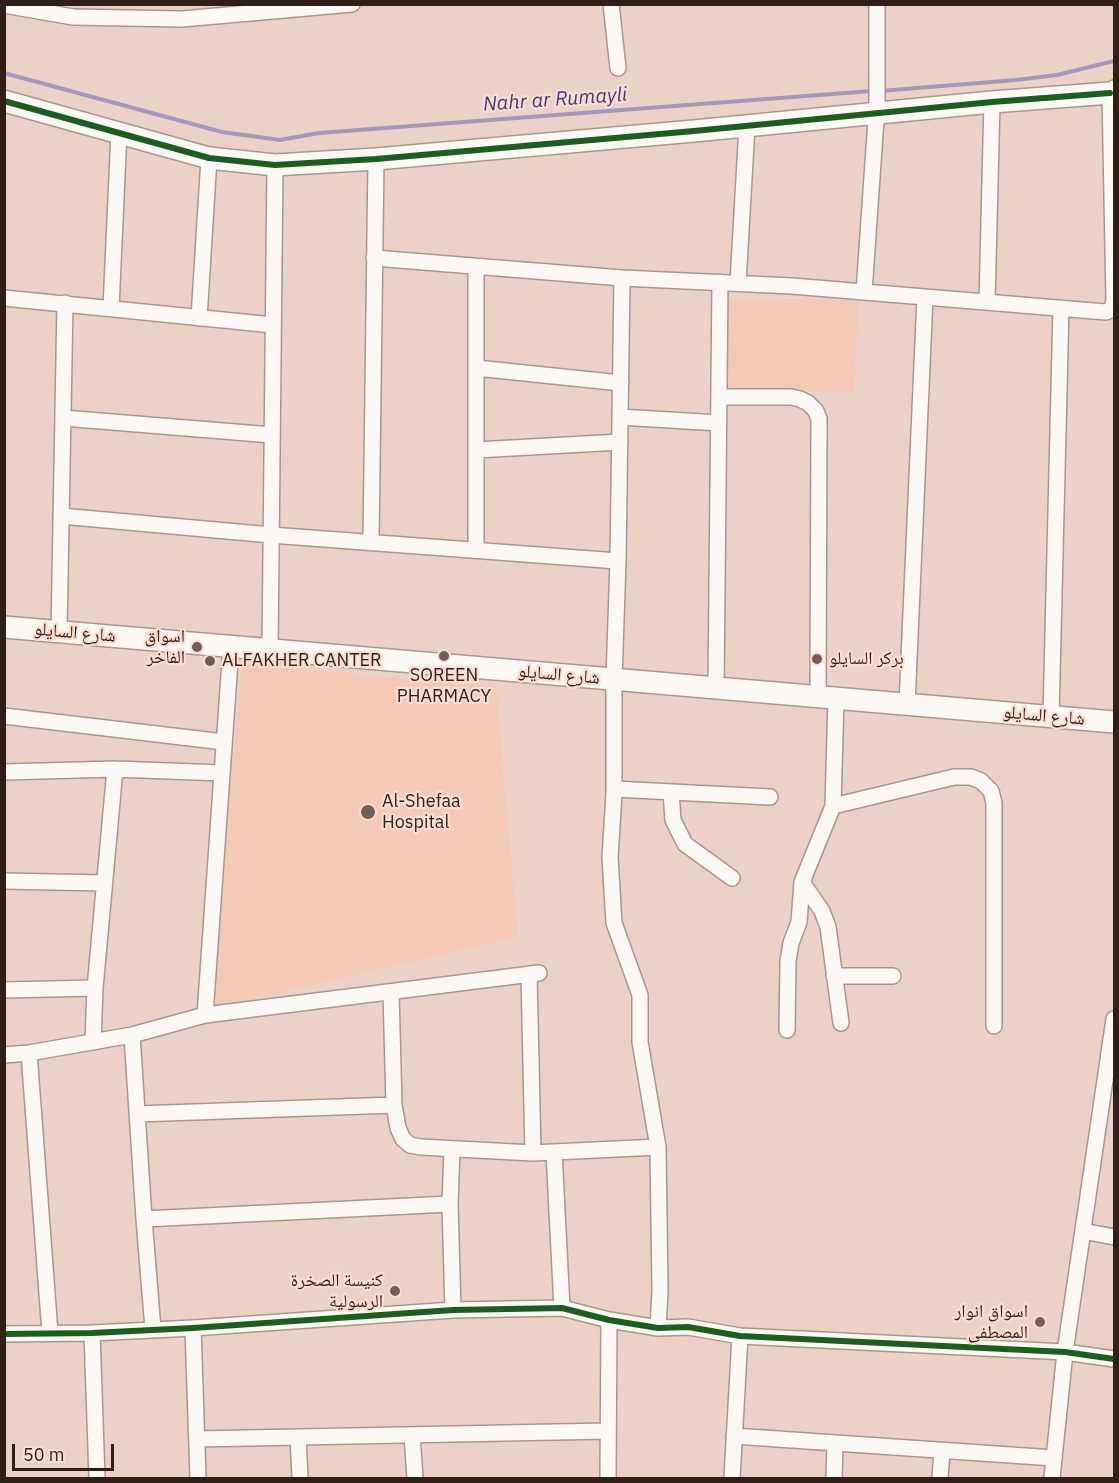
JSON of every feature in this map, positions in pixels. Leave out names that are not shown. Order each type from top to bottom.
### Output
[{"type":"street","points":[[4,5],[73,17],[182,19],[352,4]]},
{"type":"street","points":[[611,4],[618,68]]},
{"type":"street","points":[[864,291],[877,109],[877,4]]},
{"type":"street","points":[[4,101],[209,158],[275,165],[376,159],[747,126],[877,109],[992,102],[1112,90],[1114,300],[1112,309],[1106,312],[864,291],[622,278],[374,258]]},
{"type":"street","points":[[987,302],[992,102]]},
{"type":"street","points":[[738,283],[747,126]]},
{"type":"street","points":[[111,308],[118,132]]},
{"type":"street","points":[[199,318],[209,158]]},
{"type":"street","points":[[371,543],[376,159]]},
{"type":"street","points":[[270,650],[275,165]]},
{"type":"street","points":[[476,266],[476,550]]},
{"type":"street","points":[[622,278],[614,789],[610,857],[614,923],[640,995],[640,1042],[658,1147],[660,1291],[658,1328]]},
{"type":"street","points":[[716,688],[720,282]]},
{"type":"street","points":[[907,704],[925,297]]},
{"type":"street","points":[[4,298],[273,325]]},
{"type":"street","points":[[59,632],[65,303]]},
{"type":"street","points":[[1051,717],[1061,308]]},
{"type":"street","points":[[476,368],[621,383]]},
{"type":"street","points":[[719,397],[791,397],[808,403],[816,411],[819,419],[827,697],[833,806],[802,882],[799,922],[791,943],[788,961],[787,1030]]},
{"type":"street","points":[[620,417],[719,423]]},
{"type":"street","points":[[63,418],[272,435]]},
{"type":"street","points":[[476,450],[620,442]]},
{"type":"street","points":[[61,516],[271,535],[618,561]]},
{"type":"street","name":"شارع السايلو","points":[[4,627],[1114,722]]},
{"type":"street","points":[[205,1015],[231,646]]},
{"type":"street","points":[[4,716],[224,742]]},
{"type":"street","points":[[4,772],[115,769],[222,773]]},
{"type":"street","points":[[93,1042],[95,988],[115,769]]},
{"type":"street","points":[[833,806],[954,777],[971,777],[981,781],[991,790],[994,803],[994,1026]]},
{"type":"street","points":[[614,789],[770,797]]},
{"type":"street","points":[[671,792],[673,820],[685,844],[732,878]]},
{"type":"street","points":[[4,881],[104,883]]},
{"type":"street","points":[[802,882],[822,911],[828,927],[841,1023]]},
{"type":"street","points":[[4,1056],[132,1035],[205,1015],[534,974],[533,1153]]},
{"type":"street","points":[[834,976],[893,976]]},
{"type":"street","points":[[4,990],[95,988]]},
{"type":"street","points":[[391,992],[394,1105],[398,1128],[403,1139],[410,1145],[533,1153],[658,1147]]},
{"type":"street","points":[[1052,1479],[1065,1352],[1114,1018]]},
{"type":"street","points":[[132,1035],[153,1329]]},
{"type":"street","points":[[29,1053],[50,1333]]},
{"type":"street","points":[[137,1114],[394,1105]]},
{"type":"street","points":[[452,1149],[450,1204],[453,1310]]},
{"type":"street","points":[[554,1152],[562,1308]]},
{"type":"street","points":[[144,1219],[450,1204]]},
{"type":"street","points":[[1083,1231],[1114,1237]]},
{"type":"street","points":[[4,1334],[92,1333],[453,1310],[562,1308],[609,1320],[658,1328],[688,1327],[740,1336],[1065,1352],[1114,1359]]},
{"type":"street","points":[[608,1479],[609,1320]]},
{"type":"street","points":[[193,1328],[198,1479]]},
{"type":"street","points":[[92,1333],[97,1479]]},
{"type":"street","points":[[732,1479],[740,1336]]},
{"type":"street","points":[[196,1439],[608,1431]]},
{"type":"street","points":[[412,1435],[415,1479]]},
{"type":"street","points":[[734,1436],[1054,1458]]},
{"type":"street","points":[[298,1437],[300,1479]]},
{"type":"street","points":[[834,1479],[836,1443]]},
{"type":"street","points":[[940,1479],[942,1451]]},
{"type":"shaded area","points":[[729,298],[859,300],[854,392],[727,388]]},
{"type":"shaded area","name":"Al-Shefaa Hospital","points":[[242,664],[496,686],[518,937],[210,1009]]},
{"type":"waterway","name":"Nahr ar Rumayli","points":[[880,91],[1057,75],[1114,61]]},
{"type":"waterway","name":"Nahr ar Rumayli","points":[[4,73],[222,132],[280,140],[319,133],[872,91]]},
{"type":"cycle path","points":[[4,101],[209,158],[275,165],[376,159],[1110,93]]},
{"type":"cycle path","points":[[4,1334],[92,1333],[453,1310],[562,1308],[609,1320],[658,1328],[688,1327],[740,1336],[1065,1352],[1114,1359]]},
{"type":"place","name":"اسواق الفاخر","points":[[197,647]]},
{"type":"place","name":"SOREEN PHARMACY","points":[[444,656]]},
{"type":"place","name":"بركر السايلو","points":[[817,659]]},
{"type":"place","name":"ALFAKHER CANTER","points":[[210,661]]},
{"type":"place","name":"Al-Shefaa Hospital","points":[[368,812]]},
{"type":"place","name":"كنيسة الصخرة الرسولية","points":[[395,1291]]},
{"type":"place","name":"اسواق انوار المصطفى","points":[[1040,1322]]}]
